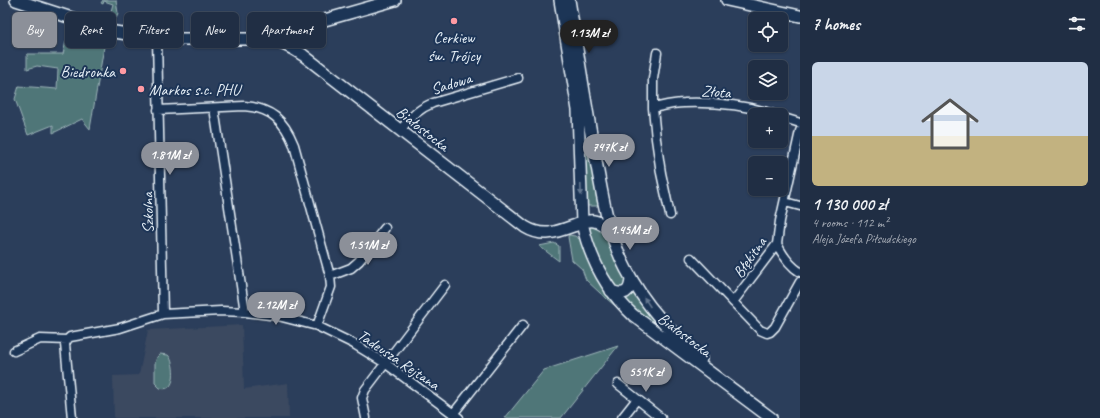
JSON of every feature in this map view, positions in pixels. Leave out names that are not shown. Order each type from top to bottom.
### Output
[{"type":"main road","points":[[16,0],[115,32],[124,34]]},
{"type":"main road","points":[[326,20],[395,0]]},
{"type":"main road","name":"Białostocka","points":[[560,0],[578,110],[582,223],[586,239],[597,267],[611,291],[634,315],[771,418]]},
{"type":"main road","name":"Białostocka","points":[[569,0],[586,111],[604,207],[610,231],[620,256],[631,279],[650,308],[668,329],[734,389]]},
{"type":"main road","points":[[727,0],[800,16]]},
{"type":"main road","points":[[183,39],[247,39]]},
{"type":"main road","name":"Białostocka","points":[[292,48],[533,232],[543,234],[563,230],[582,223]]},
{"type":"main road","points":[[582,223],[596,221],[610,231]]},
{"type":"main road","points":[[563,230],[577,234],[586,239]]},
{"type":"main road","points":[[611,291],[620,294],[626,292],[631,285],[631,279]]},
{"type":"street","name":"Szkolna","points":[[157,48],[163,314]]},
{"type":"street","points":[[657,53],[653,80],[653,108],[661,173],[670,215]]},
{"type":"street","name":"Sadowa","points":[[400,130],[416,112],[432,103],[518,78]]},
{"type":"street","name":"Złota","points":[[653,108],[683,103],[720,104],[751,108]]},
{"type":"street","points":[[158,110],[244,106],[256,107],[269,112],[280,121],[288,132],[294,145],[330,276],[331,287],[316,326]]},
{"type":"street","points":[[214,108],[245,312]]},
{"type":"street","points":[[788,119],[800,123]]},
{"type":"street","name":"Błękitna","points":[[733,302],[777,244],[780,221],[800,131]]},
{"type":"street","points":[[785,202],[800,206]]},
{"type":"street","points":[[330,276],[347,270],[359,261],[385,228]]},
{"type":"street","points":[[777,244],[785,259],[793,268],[800,272]]},
{"type":"street","points":[[691,258],[760,330],[766,333],[770,332],[775,327],[800,282]]},
{"type":"street","points":[[366,418],[362,398],[365,390],[445,284]]},
{"type":"street","name":"Tadeusza Rejtana","points":[[14,351],[40,339],[66,342],[70,337],[120,328],[163,314],[221,311],[278,316],[316,326],[354,344],[385,363],[456,416]]},
{"type":"street","points":[[456,416],[523,325]]},
{"type":"street","points":[[66,342],[72,418]]},
{"type":"street","points":[[618,384],[661,418]]},
{"type":"street","points":[[622,418],[637,399]]},
{"type":"shaded area","points":[[242,325],[244,389],[288,383],[289,418],[114,418],[113,376],[139,375],[148,330]]},
{"type":"green space","points":[[103,0],[116,0],[118,13],[116,18],[116,12],[111,12],[113,4],[104,1],[103,4],[101,3]]},
{"type":"green space","points":[[65,45],[65,48],[104,48],[90,129],[82,119],[53,133],[53,125],[28,135],[15,99],[19,86],[57,89],[58,69],[37,66],[27,69],[27,54],[63,54]]},
{"type":"green space","points":[[585,131],[598,206],[586,206]]},
{"type":"green space","points":[[592,225],[604,233],[617,263],[626,278],[622,288],[615,288],[598,260],[589,228]]},
{"type":"green space","points":[[569,235],[575,236],[582,241],[627,316],[586,280],[582,269],[572,260],[568,237]]},
{"type":"green space","points":[[554,243],[559,246],[559,261],[539,246]]},
{"type":"green space","points":[[634,291],[664,333],[622,299],[629,296]]},
{"type":"green space","points":[[618,346],[561,418],[505,418],[544,370]]},
{"type":"green space","points":[[160,354],[168,355],[172,364],[172,382],[166,389],[160,388],[155,383],[155,363]]},
{"type":"place","name":"Cerkiew św. Trójcy","points":[[454,21]]},
{"type":"place","name":"Biedronka","points":[[123,71]]},
{"type":"place","name":"Markos s.c. PHU","points":[[141,89]]}]
